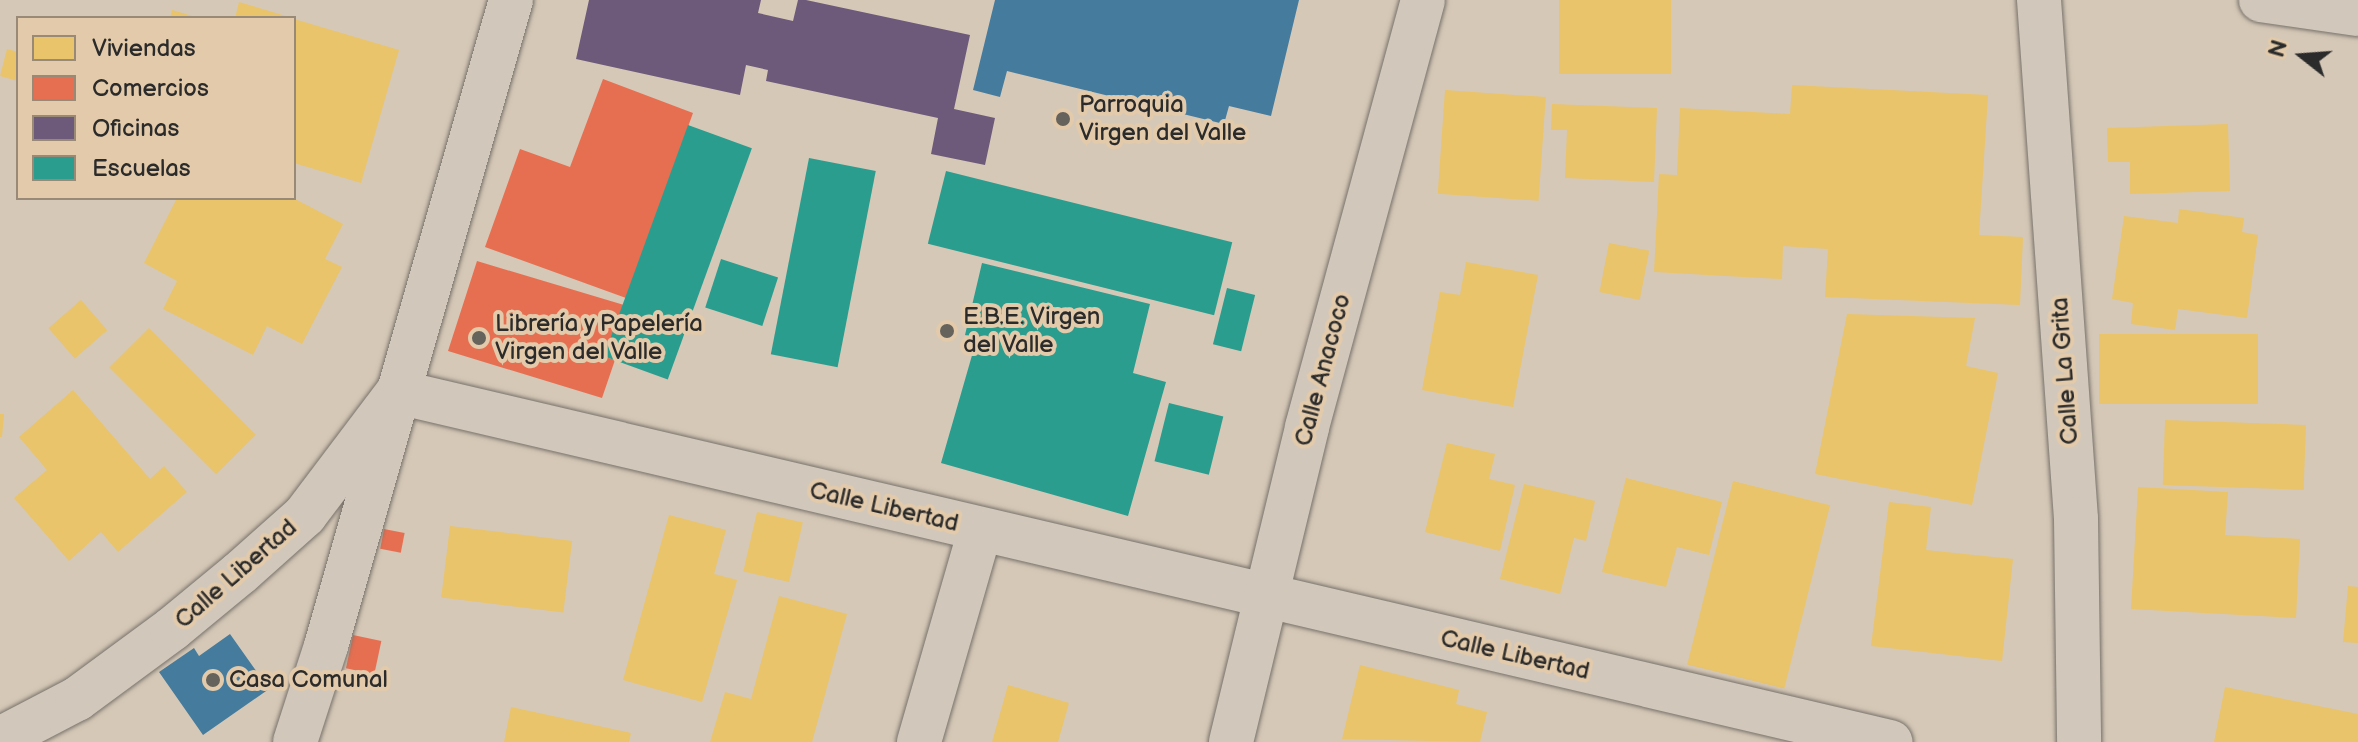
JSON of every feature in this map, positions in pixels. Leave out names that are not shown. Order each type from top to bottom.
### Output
[{"type":"street","points":[[295,742],[511,0]]},
{"type":"street","name":"Calle Anacoco","points":[[1231,742],[1307,427],[1423,0]]},
{"type":"street","name":"Calle La Grita","points":[[2039,0],[2076,519],[2079,742]]},
{"type":"street","points":[[2261,0],[2358,14]]},
{"type":"street","name":"Calle Libertad","points":[[0,739],[77,699],[172,629],[240,573],[305,515],[398,392],[1890,742]]},
{"type":"street","points":[[919,742],[980,530]]},
{"type":"building: Viviendas","points":[[1559,0],[1671,0],[1671,74],[1559,74]]},
{"type":"building: Viviendas","points":[[239,2],[286,16],[236,16]]},
{"type":"building: Viviendas","points":[[172,10],[193,16],[170,16]]},
{"type":"building: Viviendas","points":[[296,20],[399,50],[361,183],[296,164]]},
{"type":"building: Viviendas","points":[[7,49],[16,51],[16,80],[0,76]]},
{"type":"building: Viviendas","points":[[1792,85],[1988,95],[1979,235],[2023,237],[2020,305],[1825,297],[1828,249],[1783,246],[1782,279],[1654,272],[1659,174],[1677,175],[1680,108],[1790,114]]},
{"type":"building: Viviendas","points":[[1445,90],[1546,97],[1538,201],[1438,194]]},
{"type":"building: Viviendas","points":[[1552,104],[1657,108],[1654,182],[1565,178],[1567,130],[1551,130]]},
{"type":"building: Viviendas","points":[[2228,124],[2230,191],[2130,194],[2130,162],[2108,162],[2107,128]]},
{"type":"building: Viviendas","points":[[176,200],[296,200],[343,224],[325,259],[342,267],[302,344],[267,326],[253,355],[163,309],[177,281],[144,263]]},
{"type":"building: Viviendas","points":[[2179,209],[2244,218],[2242,232],[2258,235],[2247,318],[2178,309],[2175,330],[2131,324],[2133,303],[2112,299],[2124,216],[2178,223]]},
{"type":"building: Viviendas","points":[[1609,243],[1649,251],[1640,300],[1599,292]]},
{"type":"building: Viviendas","points":[[1466,262],[1538,275],[1513,407],[1422,390],[1440,292],[1460,295]]},
{"type":"building: Viviendas","points":[[81,300],[107,330],[75,358],[49,328]]},
{"type":"building: Viviendas","points":[[1847,314],[1975,318],[1966,366],[1998,373],[1972,505],[1815,474]]},
{"type":"building: Viviendas","points":[[149,328],[256,435],[216,474],[109,368]]},
{"type":"building: Viviendas","points":[[2099,334],[2258,334],[2258,404],[2099,404]]},
{"type":"building: Viviendas","points":[[73,390],[150,479],[164,466],[187,492],[118,552],[101,532],[69,561],[14,498],[47,470],[19,437]]},
{"type":"building: Viviendas","points":[[0,414],[4,414],[2,437],[0,437]]},
{"type":"building: Viviendas","points":[[2165,420],[2306,425],[2304,490],[2163,485]]},
{"type":"building: Viviendas","points":[[1447,443],[1495,454],[1489,479],[1515,485],[1500,551],[1425,532]]},
{"type":"building: Viviendas","points":[[1626,478],[1722,502],[1709,555],[1677,547],[1666,587],[1602,572]]},
{"type":"building: Viviendas","points":[[1733,481],[1830,505],[1784,689],[1687,664]]},
{"type":"building: Viviendas","points":[[1524,484],[1595,501],[1586,541],[1574,538],[1560,594],[1500,579]]},
{"type":"building: Viviendas","points":[[2138,487],[2228,492],[2225,535],[2300,539],[2296,618],[2131,609]]},
{"type":"building: Viviendas","points":[[1889,502],[1931,507],[1926,550],[2013,559],[2002,661],[1871,646]]},
{"type":"building: Viviendas","points":[[757,512],[803,523],[789,582],[743,571]]},
{"type":"building: Viviendas","points":[[669,515],[726,530],[714,574],[737,580],[702,702],[623,680]]},
{"type":"building: Viviendas","points":[[450,526],[572,541],[563,612],[441,597]]},
{"type":"building: Viviendas","points":[[2348,586],[2358,587],[2358,643],[2343,642]]},
{"type":"building: Viviendas","points":[[779,596],[847,614],[812,742],[710,742],[725,692],[751,699]]},
{"type":"building: Viviendas","points":[[1360,665],[1459,690],[1456,704],[1487,712],[1480,742],[1342,739]]},
{"type":"building: Viviendas","points":[[1008,685],[1069,703],[1058,742],[992,742]]},
{"type":"building: Viviendas","points":[[2225,687],[2358,714],[2358,742],[2214,742]]},
{"type":"building: Viviendas","points":[[511,707],[631,733],[629,742],[504,742]]},
{"type":"building: Comercios","points":[[603,79],[693,113],[626,298],[485,247],[520,149],[570,167]]},
{"type":"building: Comercios","points":[[477,261],[624,305],[605,357],[615,360],[602,398],[448,351]]},
{"type":"building: Comercios","points":[[384,529],[405,533],[401,553],[380,549]]},
{"type":"building: Comercios","points":[[353,635],[381,641],[374,674],[346,668]]},
{"type":"building: Oficinas","points":[[589,0],[761,0],[758,13],[793,21],[798,0],[806,0],[970,35],[954,109],[995,118],[985,165],[931,154],[938,118],[766,81],[768,70],[746,65],[740,95],[576,59]]},
{"type":"building: Escuelas","points":[[688,125],[752,148],[668,379],[604,356]]},
{"type":"building: Escuelas","points":[[809,158],[876,171],[838,367],[771,354]]},
{"type":"building: Escuelas","points":[[946,171],[1232,242],[1214,315],[928,244]]},
{"type":"building: Escuelas","points":[[721,259],[778,278],[762,326],[705,308]]},
{"type":"building: Escuelas","points":[[982,263],[1150,304],[1133,373],[1166,382],[1128,516],[941,463],[977,338],[965,335]]},
{"type":"building: Escuelas","points":[[1227,288],[1255,295],[1241,351],[1213,344]]},
{"type":"building: Escuelas","points":[[1169,403],[1223,417],[1209,475],[1154,461]]},
{"type":"building: Público","points":[[995,0],[1299,0],[1271,116],[1229,106],[1224,124],[1007,71],[1000,97],[973,90]]},
{"type":"building: Público","name":"Casa Comunal","points":[[230,634],[269,689],[203,735],[159,672],[194,648],[199,656]]},
{"type":"place","name":"Parroquia Virgen del Valle","points":[[1063,119]]},
{"type":"place","name":"E.B.E. Virgen del Valle","points":[[947,331]]},
{"type":"place","name":"Librería y Papelería Virgen del Valle","points":[[479,338]]},
{"type":"place","name":"Casa Comunal","points":[[213,680]]}]
